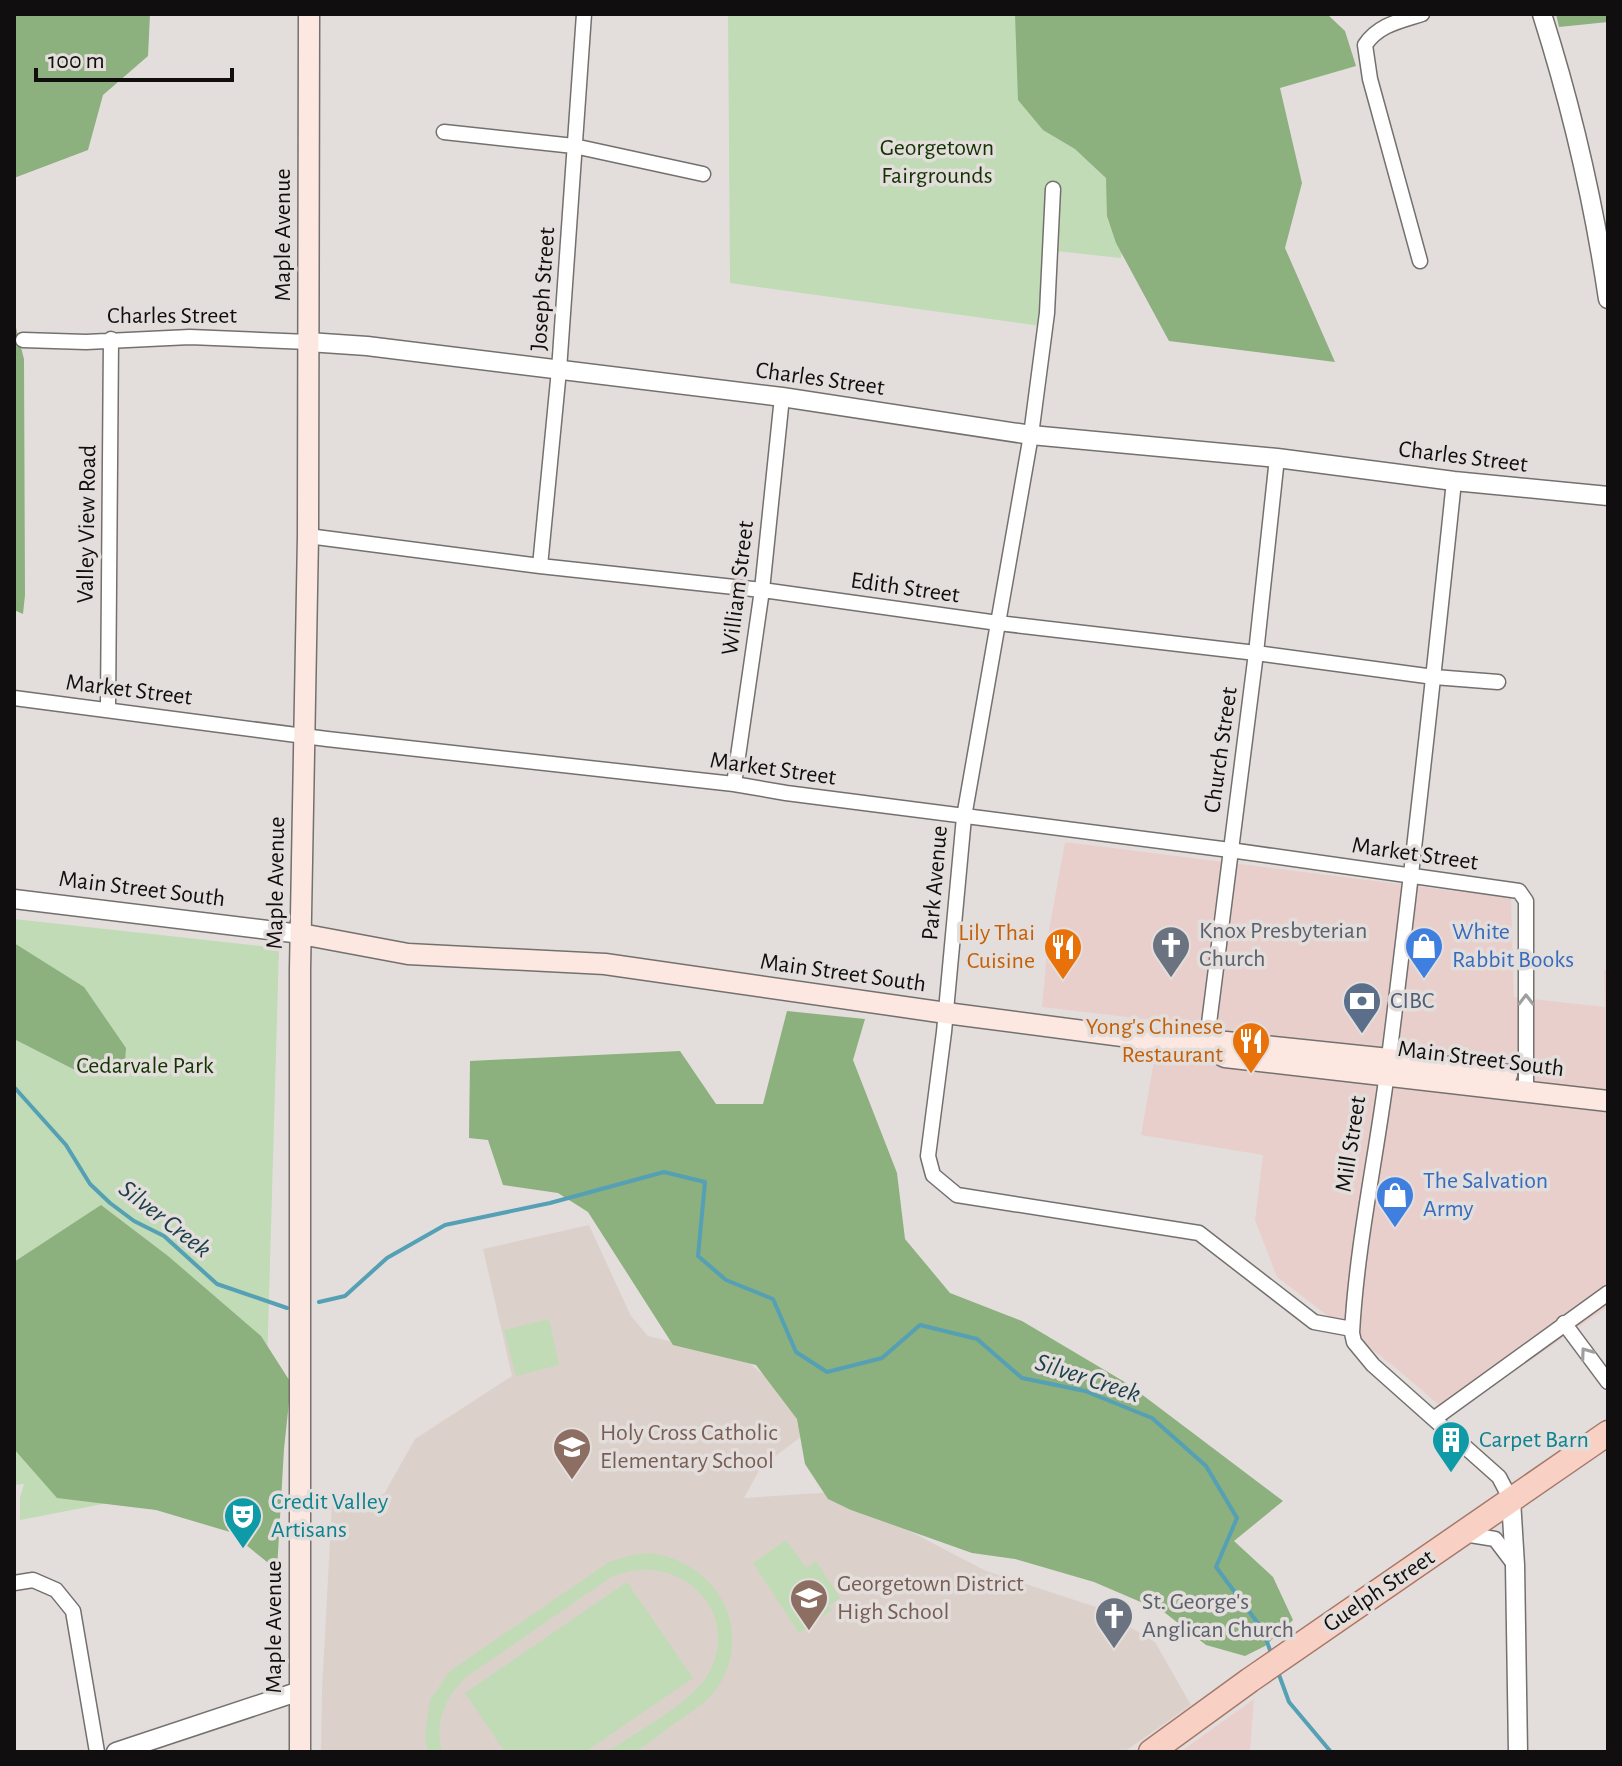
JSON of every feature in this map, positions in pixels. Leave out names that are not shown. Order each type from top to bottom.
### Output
[{"type":"main road","name":"Maple Avenue","points":[[300,1752],[301,934],[308,536],[309,14]]},
{"type":"main road","name":"Main Street South","points":[[301,934],[358,946],[380,942],[431,943],[472,958],[605,964],[1206,1047],[1225,1057],[1388,1067],[1526,1085],[1608,1101]]},
{"type":"main road","name":"Main Street South","points":[[1526,1085],[1608,1087]]},
{"type":"main road","name":"Guelph Street","points":[[1151,1752],[1608,1433]]},
{"type":"street","name":"Joseph Street","points":[[540,566],[559,370],[584,14]]},
{"type":"street","points":[[1420,261],[1370,79],[1365,45],[1372,34],[1387,25],[1422,14]]},
{"type":"street","points":[[1542,14],[1600,246],[1608,299]]},
{"type":"street","points":[[444,132],[574,146],[703,174]]},
{"type":"street","name":"Park Avenue","points":[[1053,189],[1047,313],[1031,435],[964,817],[946,1013],[928,1156],[933,1175],[957,1195],[1199,1233],[1314,1322],[1352,1329]]},
{"type":"street","name":"Charles Street","points":[[23,340],[86,342],[190,337],[367,346],[782,397],[1031,435],[1277,458],[1454,481],[1608,496]]},
{"type":"street","name":"Valley View Road","points":[[108,709],[111,339]]},
{"type":"street","name":"William Street","points":[[734,784],[762,590],[782,397]]},
{"type":"street","name":"Church Street","points":[[1206,1047],[1256,653],[1277,458]]},
{"type":"street","name":"Mill Street","points":[[1352,1329],[1356,1270],[1388,1067],[1454,481]]},
{"type":"street","name":"Edith Street","points":[[308,536],[762,590],[998,623],[1434,677],[1498,682]]},
{"type":"street","name":"Market Street","points":[[14,698],[303,736],[734,784],[1516,891],[1523,894],[1526,901],[1526,1085]]},
{"type":"street","name":"Main Street South","points":[[14,899],[301,934]]},
{"type":"street","points":[[1435,1418],[1608,1293]]},
{"type":"street","points":[[1564,1323],[1608,1382]]},
{"type":"street","points":[[1352,1329],[1354,1342],[1373,1365],[1499,1477],[1511,1500],[1518,1752]]},
{"type":"street","points":[[1463,1534],[1495,1539],[1515,1565]]},
{"type":"street","points":[[14,1583],[33,1580],[56,1590],[73,1611],[97,1752]]},
{"type":"street","points":[[116,1752],[300,1691]]},
{"type":"shaded area","points":[[1065,842],[1511,898],[1514,997],[1605,1007],[1604,970],[1608,970],[1608,1307],[1451,1415],[1392,1365],[1277,1277],[1255,1220],[1263,1155],[1141,1135],[1161,1021],[1042,1007],[1049,930]]},
{"type":"shaded area","points":[[589,1225],[631,1316],[648,1336],[745,1359],[798,1405],[802,1436],[761,1467],[744,1498],[835,1492],[986,1571],[1096,1607],[1155,1642],[1191,1705],[1124,1752],[321,1752],[332,1502],[384,1494],[415,1439],[512,1376],[483,1249]]},
{"type":"shaded area","points":[[1254,1699],[1250,1752],[1180,1752]]},
{"type":"green space","points":[[14,14],[150,14],[148,56],[103,95],[88,150],[14,178]]},
{"type":"green space","name":"Georgetown Fairgrounds","points":[[728,14],[1143,14],[1121,258],[1056,251],[1041,326],[730,283]]},
{"type":"green space","points":[[1015,14],[1327,14],[1345,31],[1356,66],[1280,88],[1302,183],[1285,248],[1335,362],[1169,341],[1116,243],[1107,216],[1106,178],[1075,149],[1043,130],[1018,100]]},
{"type":"green space","points":[[1556,14],[1608,14],[1608,22],[1559,27]]},
{"type":"green space","points":[[14,320],[24,359],[23,614],[14,610]]},
{"type":"green space","name":"Cedarvale Park","points":[[14,919],[279,948],[264,1473],[20,1520],[20,1497],[24,1484],[14,1485]]},
{"type":"green space","points":[[14,943],[84,987],[126,1048],[124,1076],[81,1073],[14,1039]]},
{"type":"green space","points":[[787,1011],[865,1019],[853,1060],[897,1173],[905,1239],[950,1293],[1022,1321],[1128,1384],[1283,1501],[1234,1541],[1273,1577],[1293,1620],[1265,1646],[1245,1656],[1206,1645],[1164,1612],[1094,1582],[1015,1559],[972,1553],[828,1499],[805,1464],[797,1419],[756,1365],[673,1345],[588,1212],[558,1193],[503,1185],[488,1140],[469,1138],[470,1061],[680,1051],[716,1104],[763,1104]]},
{"type":"green space","points":[[101,1205],[168,1256],[261,1336],[291,1383],[277,1570],[230,1532],[156,1510],[57,1498],[14,1449],[14,1262]]},
{"type":"green space","points":[[549,1319],[559,1365],[516,1376],[504,1330]]},
{"type":"green space","points":[[786,1540],[806,1568],[816,1561],[840,1598],[828,1606],[832,1610],[799,1633],[753,1563]]},
{"type":"green space","points":[[650,1553],[693,1569],[722,1600],[730,1619],[732,1641],[729,1663],[719,1685],[702,1704],[637,1750],[607,1752],[660,1718],[697,1689],[716,1655],[718,1632],[712,1611],[700,1593],[683,1579],[661,1571],[637,1570],[611,1577],[465,1678],[452,1694],[440,1721],[442,1752],[428,1752],[425,1735],[430,1700],[450,1671],[609,1562]]},
{"type":"green space","points":[[627,1582],[693,1678],[585,1752],[505,1752],[465,1693]]},
{"type":"waterway","name":"Silver Creek","points":[[14,1087],[66,1145],[90,1184],[110,1203],[134,1221],[164,1236],[217,1284],[287,1308]]},
{"type":"waterway","name":"Silver Creek","points":[[319,1302],[345,1296],[387,1258],[445,1225],[550,1203],[664,1172],[705,1182],[698,1256],[726,1280],[773,1299],[796,1352],[827,1372],[882,1358],[920,1325],[977,1339],[1022,1378],[1085,1391],[1152,1418],[1206,1466],[1237,1518],[1216,1567],[1263,1630],[1272,1656]]},
{"type":"waterway","name":"Silver Creek","points":[[1278,1672],[1289,1702],[1331,1752]]},
{"type":"place","name":"Knox Presbyterian Church","points":[[1171,979]]},
{"type":"place","name":"White Rabbit Books","points":[[1424,980]]},
{"type":"place","name":"Lily Thai Cuisine","points":[[1063,981]]},
{"type":"place","name":"CIBC","points":[[1362,1035]]},
{"type":"place","name":"Yong's Chinese Restaurant","points":[[1251,1075]]},
{"type":"place","name":"The Salvation Army","points":[[1395,1229]]},
{"type":"place","name":"Carpet Barn","points":[[1451,1474]]},
{"type":"place","name":"Holy Cross Catholic Elementary School","points":[[572,1481]]},
{"type":"place","name":"Credit Valley Artisans","points":[[243,1550]]},
{"type":"place","name":"Georgetown District High School","points":[[809,1632]]},
{"type":"place","name":"St. George's Anglican Church","points":[[1114,1650]]}]
